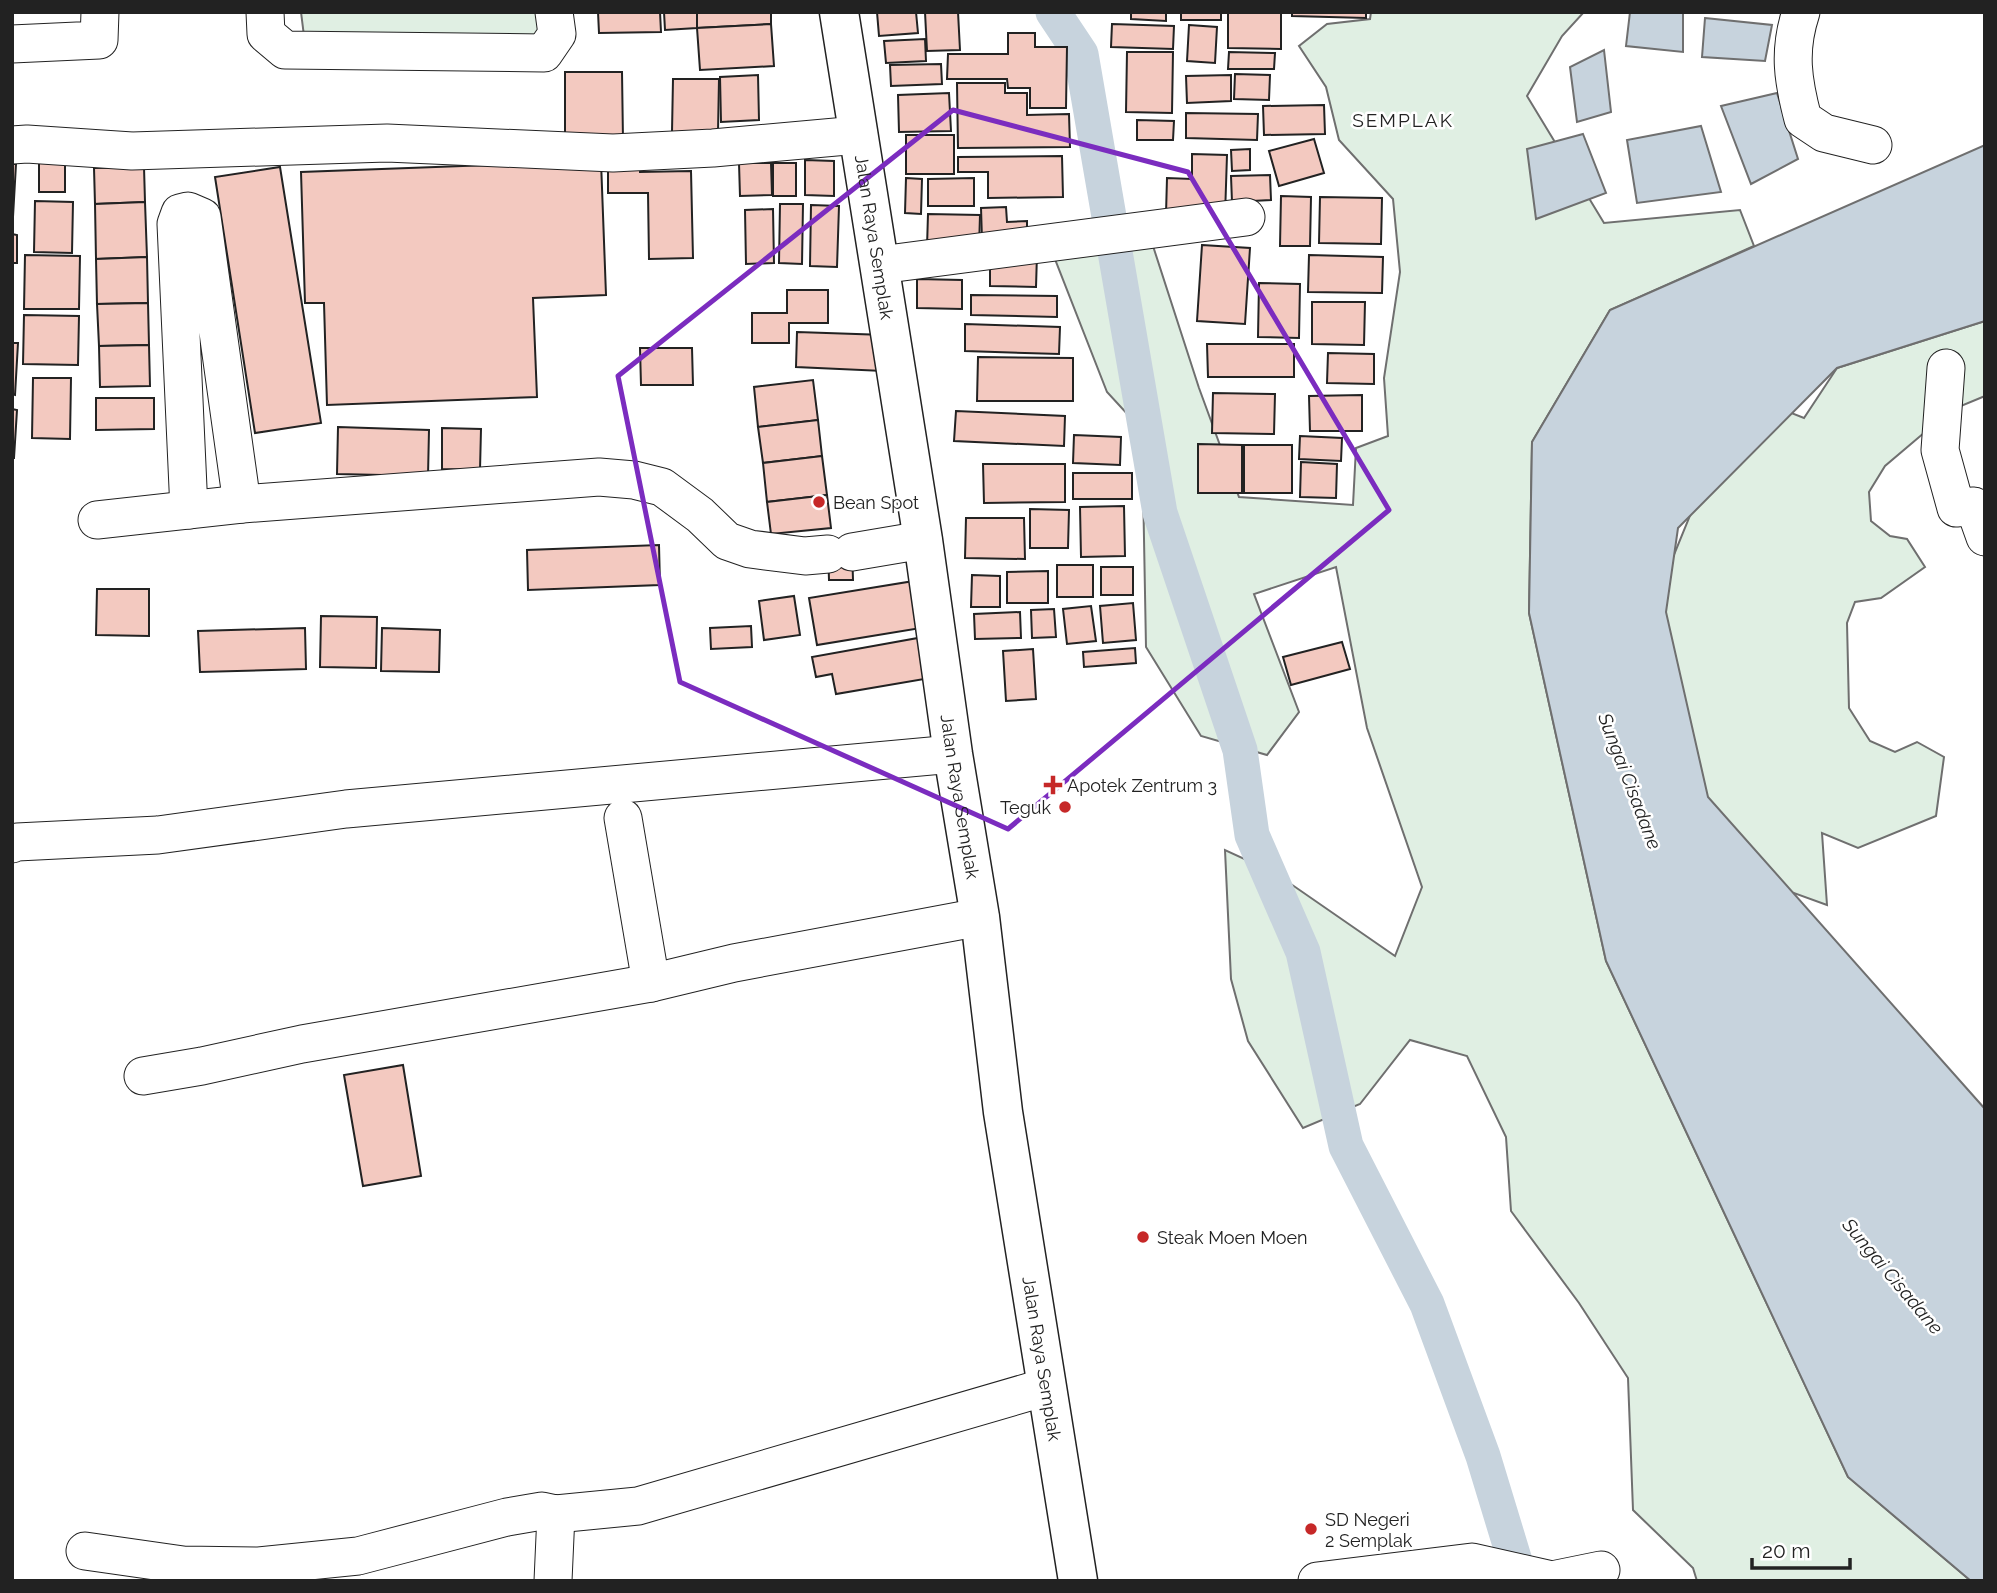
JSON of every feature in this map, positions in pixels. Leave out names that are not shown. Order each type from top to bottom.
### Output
[{"type":"main road","name":"Jalan Raya Semplak","points":[[839,12],[923,540],[953,754],[980,917],[996,1063],[1078,1581]]},
{"type":"street","points":[[265,12],[266,34],[285,50],[544,53],[556,34],[555,12]]},
{"type":"street","points":[[1801,12],[1796,28],[1792,77],[1803,119],[1824,133],[1873,145]]},
{"type":"street","points":[[12,44],[99,40]]},
{"type":"street","points":[[12,145],[132,151],[387,143],[613,153],[713,148],[858,135]]},
{"type":"street","points":[[188,510],[176,224],[180,213],[188,211],[202,217],[242,504]]},
{"type":"street","points":[[880,265],[1246,217]]},
{"type":"street","points":[[1947,368],[1940,450],[1956,508],[1974,506],[1985,537]]},
{"type":"street","points":[[97,520],[242,504],[599,477],[634,480],[662,487],[700,515],[727,541],[750,549],[805,556],[923,540]]},
{"type":"street","points":[[12,844],[158,835],[346,809],[953,754]]},
{"type":"street","points":[[623,818],[651,983]]},
{"type":"street","points":[[143,1076],[302,1044],[651,983],[734,963],[980,917]]},
{"type":"street","points":[[85,1552],[183,1564],[259,1566],[358,1556],[508,1517],[542,1511],[556,1514],[638,1506],[1046,1387]]},
{"type":"street","points":[[553,1581],[556,1514]]},
{"type":"street","points":[[1317,1581],[1472,1562],[1552,1580],[1601,1570]]},
{"type":"highlighted area","points":[[953,110],[1188,172],[1389,510],[1008,829],[680,682],[618,376]]},
{"type":"green space","points":[[301,12],[543,12],[545,30],[532,44],[305,44]]},
{"type":"green space","points":[[1371,12],[1584,12],[1562,36],[1527,96],[1604,223],[1740,210],[1754,246],[1610,310],[1532,442],[1529,613],[1606,961],[1848,1477],[1971,1581],[1697,1581],[1693,1568],[1633,1510],[1628,1378],[1579,1303],[1511,1211],[1506,1137],[1467,1056],[1410,1040],[1360,1104],[1303,1128],[1248,1041],[1231,979],[1225,850],[1275,873],[1395,956],[1422,887],[1367,728],[1336,567],[1254,594],[1299,712],[1267,755],[1201,736],[1146,647],[1142,430],[1107,392],[1051,249],[1153,246],[1199,388],[1239,497],[1353,505],[1356,448],[1388,436],[1384,378],[1400,272],[1393,199],[1339,140],[1326,87],[1299,46],[1327,24],[1370,19]]},
{"type":"green space","points":[[1985,321],[1985,396],[1951,410],[1885,466],[1869,492],[1871,521],[1890,536],[1907,539],[1925,567],[1881,598],[1855,602],[1847,623],[1849,708],[1870,741],[1895,752],[1917,742],[1944,757],[1936,816],[1858,848],[1822,833],[1827,905],[1708,862],[1649,616],[1711,464],[1776,407],[1804,418],[1837,368]]},
{"type":"water","points":[[1630,12],[1683,12],[1683,52],[1626,46]]},
{"type":"water","points":[[1705,18],[1772,25],[1765,61],[1702,57]]},
{"type":"water","points":[[1604,50],[1611,112],[1577,122],[1570,67]]},
{"type":"water","points":[[1777,93],[1798,159],[1751,184],[1721,106]]},
{"type":"water","points":[[1701,126],[1721,192],[1637,203],[1627,140]]},
{"type":"water","points":[[1583,134],[1606,193],[1536,219],[1527,149]]},
{"type":"water","name":"Sungai Cisadane","points":[[1985,145],[1985,321],[1837,368],[1678,528],[1666,612],[1708,797],[1985,1109],[1985,1581],[1971,1581],[1848,1477],[1606,961],[1529,613],[1532,442],[1610,310]]},
{"type":"building","points":[[598,12],[660,12],[661,32],[599,33]]},
{"type":"building","points":[[664,12],[697,12],[697,28],[665,30]]},
{"type":"building","points":[[697,12],[771,12],[771,24],[697,28]]},
{"type":"building","points":[[877,12],[916,12],[918,33],[879,36]]},
{"type":"building","points":[[925,12],[958,12],[960,50],[927,51]]},
{"type":"building","points":[[1131,12],[1166,12],[1166,21],[1131,19]]},
{"type":"building","points":[[1181,12],[1221,12],[1221,20],[1181,20]]},
{"type":"building","points":[[1228,12],[1281,12],[1281,49],[1228,48]]},
{"type":"building","points":[[1292,12],[1366,12],[1366,18],[1292,16]]},
{"type":"building","points":[[771,24],[774,66],[700,70],[697,28]]},
{"type":"building","points":[[1112,24],[1174,26],[1173,49],[1111,47]]},
{"type":"building","points":[[1189,25],[1217,27],[1215,63],[1187,61]]},
{"type":"building","points":[[1008,33],[1035,33],[1035,47],[1067,47],[1066,108],[1030,108],[1030,88],[1008,88],[1007,79],[947,79],[948,54],[1008,54]]},
{"type":"building","points":[[925,39],[926,61],[886,63],[884,41]]},
{"type":"building","points":[[1127,52],[1173,52],[1172,113],[1126,112]]},
{"type":"building","points":[[1229,52],[1275,53],[1274,69],[1228,69]]},
{"type":"building","points":[[941,64],[942,84],[891,86],[890,65]]},
{"type":"building","points":[[565,72],[622,72],[623,140],[565,141]]},
{"type":"building","points":[[1235,74],[1270,75],[1269,100],[1234,99]]},
{"type":"building","points":[[758,75],[759,120],[721,122],[720,77]]},
{"type":"building","points":[[1231,75],[1231,101],[1187,103],[1186,76]]},
{"type":"building","points":[[673,79],[719,79],[718,132],[672,132]]},
{"type":"building","points":[[957,83],[1005,83],[1005,93],[1027,93],[1027,115],[1069,114],[1070,147],[958,148]]},
{"type":"building","points":[[949,93],[951,131],[899,132],[898,95]]},
{"type":"building","points":[[1324,105],[1325,134],[1264,135],[1263,106]]},
{"type":"building","points":[[1186,113],[1258,114],[1257,140],[1186,138]]},
{"type":"building","points":[[1137,120],[1174,121],[1173,140],[1137,140]]},
{"type":"building","points":[[906,135],[954,135],[954,174],[906,174]]},
{"type":"building","points":[[1314,139],[1324,173],[1279,186],[1269,151]]},
{"type":"building","points":[[1250,149],[1250,170],[1232,171],[1231,150]]},
{"type":"building","points":[[39,150],[65,150],[65,192],[39,192]]},
{"type":"building","points":[[1192,154],[1227,155],[1225,216],[1166,214],[1167,178],[1192,179]]},
{"type":"building","points":[[1062,156],[1063,197],[988,198],[988,172],[958,172],[958,157]]},
{"type":"building","points":[[608,160],[640,160],[640,172],[691,171],[693,258],[649,259],[648,193],[608,193]]},
{"type":"building","points":[[805,160],[834,161],[834,196],[805,195]]},
{"type":"building","points":[[601,161],[606,295],[533,298],[537,397],[327,405],[324,303],[305,303],[301,172]]},
{"type":"building","points":[[739,163],[771,163],[772,195],[740,196]]},
{"type":"building","points":[[773,163],[796,163],[796,196],[773,196]]},
{"type":"building","points":[[12,164],[16,164],[13,217],[12,217]]},
{"type":"building","points":[[144,167],[145,202],[95,204],[94,168]]},
{"type":"building","points":[[280,167],[321,423],[255,433],[215,177]]},
{"type":"building","points":[[1270,175],[1271,200],[1232,202],[1231,176]]},
{"type":"building","points":[[906,178],[922,179],[921,214],[905,213]]},
{"type":"building","points":[[974,178],[974,206],[928,206],[928,179]]},
{"type":"building","points":[[1281,196],[1311,197],[1310,246],[1280,246]]},
{"type":"building","points":[[1320,197],[1382,198],[1381,244],[1319,243]]},
{"type":"building","points":[[35,201],[73,202],[72,253],[34,252]]},
{"type":"building","points":[[145,202],[147,257],[96,259],[95,204]]},
{"type":"building","points":[[780,204],[803,204],[802,264],[779,263]]},
{"type":"building","points":[[811,205],[839,206],[837,267],[810,266]]},
{"type":"building","points":[[1006,207],[1007,222],[1027,221],[1027,239],[982,240],[981,208]]},
{"type":"building","points":[[773,209],[774,263],[746,264],[745,210]]},
{"type":"building","points":[[928,214],[980,215],[979,248],[927,247]]},
{"type":"building","points":[[12,234],[17,235],[17,263],[12,263]]},
{"type":"building","points":[[1202,245],[1250,248],[1245,324],[1197,321]]},
{"type":"building","points":[[990,254],[1037,254],[1036,287],[990,286]]},
{"type":"building","points":[[25,255],[80,256],[79,309],[24,309]]},
{"type":"building","points":[[1309,255],[1383,257],[1382,293],[1308,292]]},
{"type":"building","points":[[147,257],[148,303],[97,304],[96,259]]},
{"type":"building","points":[[917,279],[962,280],[962,309],[917,308]]},
{"type":"building","points":[[1259,283],[1300,284],[1299,338],[1258,337]]},
{"type":"building","points":[[787,290],[828,290],[828,323],[789,323],[789,343],[752,343],[752,313],[787,313]]},
{"type":"building","points":[[971,295],[1057,296],[1057,317],[971,315]]},
{"type":"building","points":[[1312,302],[1365,302],[1364,345],[1312,344]]},
{"type":"building","points":[[148,303],[149,345],[99,346],[97,304]]},
{"type":"building","points":[[24,315],[79,316],[78,365],[23,364]]},
{"type":"building","points":[[965,324],[1060,327],[1059,354],[965,351]]},
{"type":"building","points":[[797,332],[885,335],[883,371],[796,367]]},
{"type":"building","points":[[12,343],[18,343],[15,395],[12,394]]},
{"type":"building","points":[[1207,344],[1294,344],[1294,377],[1208,377]]},
{"type":"building","points":[[149,345],[150,386],[100,387],[99,346]]},
{"type":"building","points":[[640,348],[692,348],[693,385],[641,385]]},
{"type":"building","points":[[1328,353],[1374,354],[1374,384],[1327,383]]},
{"type":"building","points":[[978,357],[1073,358],[1073,401],[977,401]]},
{"type":"building","points":[[33,378],[71,378],[70,439],[32,438]]},
{"type":"building","points":[[813,380],[818,420],[758,427],[754,387]]},
{"type":"building","points":[[1213,393],[1275,394],[1274,434],[1212,433]]},
{"type":"building","points":[[1362,395],[1362,431],[1310,431],[1309,396]]},
{"type":"building","points":[[96,398],[154,398],[154,429],[96,430]]},
{"type":"building","points":[[12,409],[17,410],[14,458],[12,458]]},
{"type":"building","points":[[956,411],[1065,416],[1064,446],[954,441]]},
{"type":"building","points":[[818,420],[822,456],[763,463],[758,427]]},
{"type":"building","points":[[338,427],[429,430],[428,476],[337,474]]},
{"type":"building","points":[[442,428],[481,429],[480,470],[442,469]]},
{"type":"building","points":[[1074,435],[1121,437],[1120,465],[1073,463]]},
{"type":"building","points":[[1300,436],[1342,438],[1341,461],[1299,459]]},
{"type":"building","points":[[1198,444],[1242,445],[1242,493],[1198,493]]},
{"type":"building","points":[[1244,445],[1292,445],[1292,493],[1244,493]]},
{"type":"building","points":[[822,456],[827,495],[767,502],[763,463]]},
{"type":"building","points":[[1301,462],[1337,464],[1336,498],[1300,497]]},
{"type":"building","points":[[983,464],[1065,464],[1065,502],[984,503]]},
{"type":"building","points":[[1073,473],[1132,473],[1132,499],[1073,499]]},
{"type":"building","points":[[827,495],[831,528],[771,534],[767,502]]},
{"type":"building","points":[[1124,506],[1125,556],[1081,557],[1080,507]]},
{"type":"building","points":[[1030,509],[1069,510],[1068,548],[1030,548]]},
{"type":"building","points":[[966,518],[1024,518],[1025,559],[965,558]]},
{"type":"building","points":[[659,545],[660,585],[528,590],[527,550]]},
{"type":"building","points":[[852,546],[853,580],[829,580],[828,547]]},
{"type":"building","points":[[1057,565],[1093,565],[1093,597],[1057,597]]},
{"type":"building","points":[[1101,567],[1133,567],[1133,595],[1101,595]]},
{"type":"building","points":[[1048,571],[1048,603],[1007,603],[1007,572]]},
{"type":"building","points":[[972,575],[1000,576],[1000,607],[971,607]]},
{"type":"building","points":[[920,580],[927,627],[817,645],[809,598]]},
{"type":"building","points":[[97,589],[149,589],[149,636],[96,635]]},
{"type":"building","points":[[794,596],[800,635],[764,640],[759,601]]},
{"type":"building","points":[[1133,603],[1136,640],[1103,643],[1100,606]]},
{"type":"building","points":[[1091,606],[1096,641],[1067,644],[1063,609]]},
{"type":"building","points":[[1054,609],[1056,637],[1032,638],[1031,610]]},
{"type":"building","points":[[1020,612],[1021,638],[975,639],[974,614]]},
{"type":"building","points":[[321,616],[377,617],[376,668],[320,667]]},
{"type":"building","points":[[751,626],[752,647],[711,649],[710,628]]},
{"type":"building","points":[[305,628],[306,669],[200,672],[198,631]]},
{"type":"building","points":[[382,628],[440,630],[439,672],[381,671]]},
{"type":"building","points":[[929,636],[936,677],[836,694],[832,674],[816,677],[812,657]]},
{"type":"building","points":[[1342,642],[1350,669],[1291,685],[1283,657]]},
{"type":"building","points":[[1135,648],[1136,663],[1084,667],[1083,652]]},
{"type":"building","points":[[1033,649],[1036,699],[1006,701],[1003,651]]},
{"type":"building","points":[[403,1065],[421,1176],[363,1186],[344,1075]]},
{"type":"waterway","points":[[1053,12],[1081,54],[1160,513],[1240,750],[1252,835],[1303,952],[1346,1146],[1427,1304],[1483,1456],[1521,1581]]},
{"type":"place","name":"Bean Spot","points":[[819,502]]},
{"type":"place","name":"Apotek Zentrum 3","points":[[1053,785]]},
{"type":"place","name":"Teguk","points":[[1065,807]]},
{"type":"place","name":"Steak Moen Moen","points":[[1143,1237]]},
{"type":"place","name":"SD Negeri 2 Semplak","points":[[1311,1529]]},
{"type":"district","name":"SEMPLAK","points":[[1403,120]]}]
